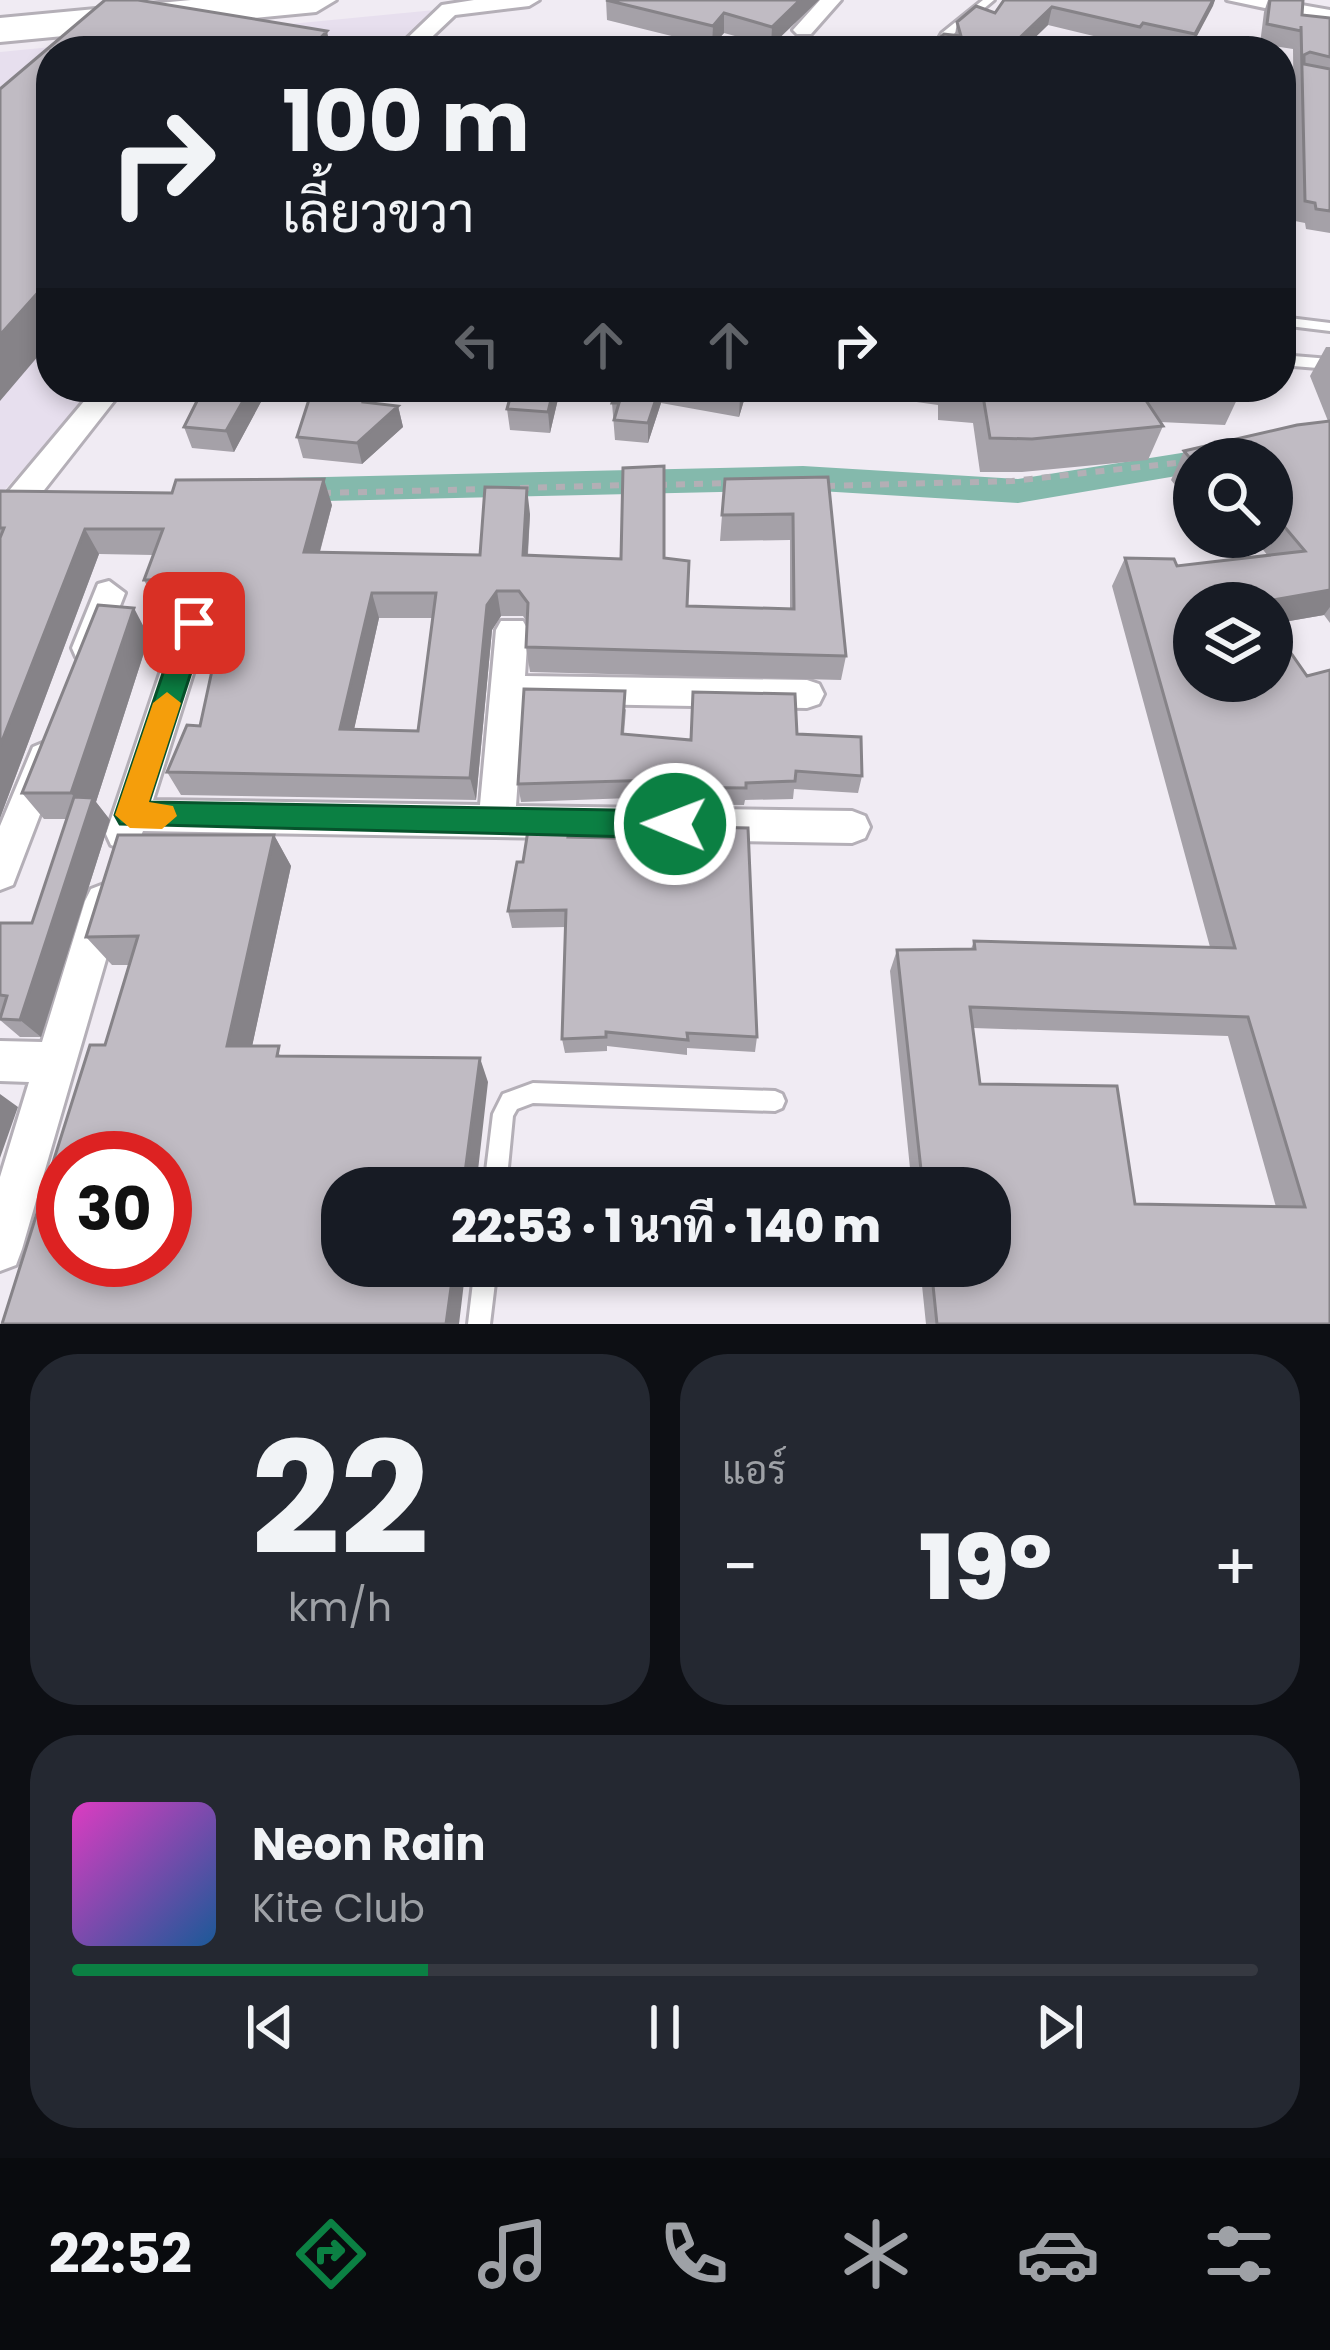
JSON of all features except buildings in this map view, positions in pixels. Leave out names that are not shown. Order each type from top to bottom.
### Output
[{"type":"highway","points":[[0,2],[17,0]]},
{"type":"highway","points":[[0,31],[316,0]]},
{"type":"street","points":[[421,36],[449,9],[529,0]]},
{"type":"street","points":[[804,30],[832,0]]},
{"type":"street","points":[[1237,0],[1330,16]]},
{"type":"street","points":[[19,500],[99,402]]},
{"type":"street","points":[[76,679],[109,592]]},
{"type":"street","points":[[0,1250],[130,815],[194,623]]},
{"type":"street","points":[[497,821],[512,630]]},
{"type":"street","points":[[507,689],[807,694]]},
{"type":"street","points":[[0,873],[59,722]]},
{"type":"street","points":[[130,815],[852,827]]},
{"type":"street","points":[[0,1061],[56,1064]]},
{"type":"lane","points":[[945,36],[989,0]]},
{"type":"lane","points":[[1296,323],[1330,328]]},
{"type":"lane","points":[[1296,361],[1330,364]]},
{"type":"lane","points":[[497,1167],[503,1114],[510,1101],[532,1093],[776,1101]]},
{"type":"lane","points":[[479,1324],[483,1287]]},
{"type":"path","points":[[807,484],[1012,482],[1173,464]]},
{"type":"path","points":[[322,493],[740,483]]},
{"type":"shaded area","points":[[435,10],[412,36],[166,36]]},
{"type":"shaded area","points":[[36,49],[36,402],[84,402],[0,495],[0,52]]},
{"type":"waterway","points":[[282,490],[803,478],[1018,491],[1173,465]]},
{"type":"slow traffic","points":[[162,816],[130,815],[167,703]]},
{"type":"route","points":[[194,623],[130,815],[675,824]]}]
